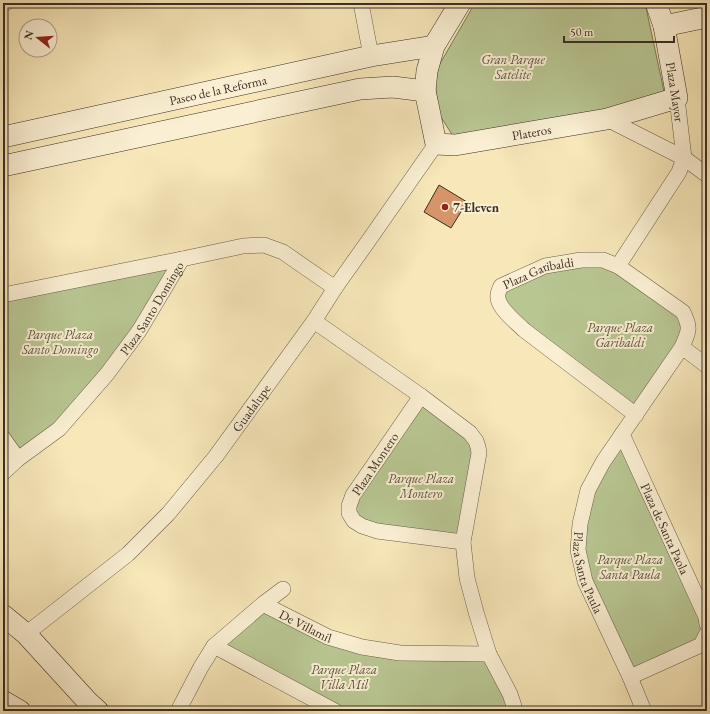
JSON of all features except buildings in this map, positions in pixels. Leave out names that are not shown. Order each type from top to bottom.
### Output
[{"type":"street","points":[[361,3],[371,56]]},
{"type":"street","points":[[436,144],[425,91],[427,70],[434,46],[460,3]]},
{"type":"street","name":"Plaza Mayor","points":[[656,3],[664,26],[677,98],[684,158]]},
{"type":"street","points":[[664,26],[707,17]]},
{"type":"street","name":"Paseo de la Reforma","points":[[3,136],[371,56],[434,46]]},
{"type":"street","points":[[3,166],[360,89],[393,86],[425,91]]},
{"type":"street","name":"Plateros","points":[[436,144],[455,145],[607,118],[677,98]]},
{"type":"street","points":[[607,118],[684,158],[707,175]]},
{"type":"street","name":"Guadalupe","points":[[26,634],[128,554],[168,514],[216,456],[314,321],[335,288],[436,144]]},
{"type":"street","points":[[684,158],[679,172],[618,266],[683,312],[688,323],[685,340],[707,366]]},
{"type":"street","name":"Plaza Santo Domingo","points":[[3,473],[18,459],[58,429],[108,374],[139,331],[182,260],[243,246],[264,246],[283,252],[335,288]]},
{"type":"street","points":[[3,295],[182,260]]},
{"type":"street","name":"Plaza Garibaldi","points":[[618,266],[603,260],[581,260],[545,266],[501,286],[498,292],[498,298],[500,304],[508,314],[524,330],[636,415]]},
{"type":"street","points":[[314,321],[421,396],[470,433],[476,441],[478,453],[463,542],[468,578],[476,612],[489,654],[510,694],[514,711]]},
{"type":"street","name":"Plaza Santa Paula","points":[[644,711],[630,677],[585,581],[578,550],[580,524],[588,490],[603,462],[685,340]]},
{"type":"street","name":"Plaza Montero","points":[[421,396],[353,495],[349,506],[349,513],[354,521],[362,526],[377,531],[463,542]]},
{"type":"street","name":"Plaza de Santa Paola","points":[[622,434],[706,617],[707,624]]},
{"type":"street","points":[[3,438],[18,459]]},
{"type":"street","points":[[178,711],[214,646],[283,589]]},
{"type":"street","name":"De Villamil","points":[[263,604],[328,637],[362,647],[400,653],[489,654]]},
{"type":"street","points":[[3,615],[26,634],[89,708]]},
{"type":"street","points":[[630,677],[701,645],[707,633]]},
{"type":"street","points":[[214,646],[335,711]]},
{"type":"street","points":[[3,701],[20,711]]},
{"type":"green space","name":"Gran Parque Satelite","points":[[475,3],[645,3],[665,96],[458,144],[439,114],[434,74]]},
{"type":"green space","name":"Parque Plaza Santo Domingo","points":[[182,259],[107,374],[18,459],[3,438],[3,295]]},
{"type":"green space","name":"Parque Plaza Garibaldi","points":[[603,260],[688,323],[636,415],[524,330],[498,292],[545,266]]},
{"type":"green space","name":"Parque Plaza Montero","points":[[421,396],[476,441],[463,542],[354,521],[353,495]]},
{"type":"green space","name":"Parque Plaza Santa Paula","points":[[622,434],[706,617],[704,640],[630,677],[585,581],[580,524]]},
{"type":"green space","name":"Parque Plaza Villa Mil","points":[[263,604],[362,647],[489,654],[514,711],[335,711],[214,646]]},
{"type":"place","name":"7-Eleven","points":[[445,207]]}]
